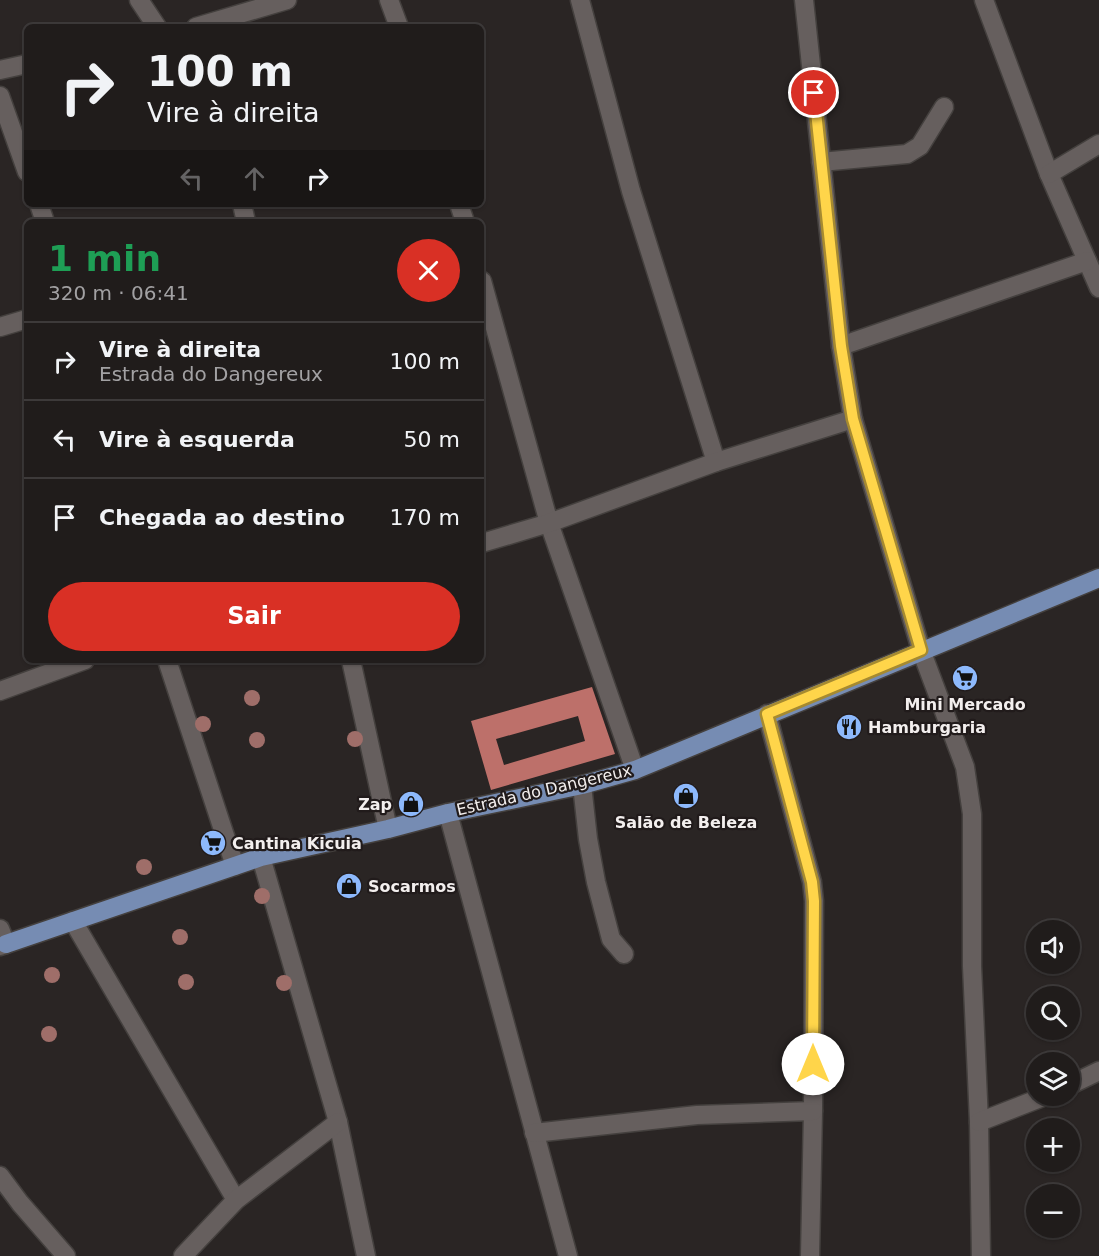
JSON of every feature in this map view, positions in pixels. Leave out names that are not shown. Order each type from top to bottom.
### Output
[{"type":"main road","name":"Estrada do Dangereux","points":[[2,940],[73,921],[261,857],[388,829],[448,813],[582,785],[635,770],[1099,578]]},
{"type":"street","points":[[139,0],[155,24]]},
{"type":"street","points":[[206,24],[287,0]]},
{"type":"street","points":[[389,0],[398,24]]},
{"type":"street","points":[[580,0],[631,190],[716,462]]},
{"type":"street","points":[[804,0],[841,346],[853,419],[921,650],[965,767],[970,789],[972,966],[979,1122],[981,1256]]},
{"type":"street","points":[[984,0],[1049,174],[1099,288]]},
{"type":"street","points":[[0,70],[24,65]]},
{"type":"street","points":[[0,96],[24,164]]},
{"type":"street","points":[[821,162],[907,154],[920,146],[944,107]]},
{"type":"street","points":[[1049,174],[1099,144]]},
{"type":"street","points":[[841,346],[1087,261]]},
{"type":"street","points":[[484,288],[549,524],[635,770]]},
{"type":"street","points":[[0,327],[24,320]]},
{"type":"street","points":[[484,542],[549,524],[716,462],[853,419]]},
{"type":"street","points":[[0,691],[77,663]]},
{"type":"street","points":[[168,663],[235,866]]},
{"type":"street","points":[[352,663],[388,829]]},
{"type":"street","points":[[767,714],[812,882],[814,901],[810,1256]]},
{"type":"street","points":[[582,785],[596,882],[611,939],[624,954]]},
{"type":"street","points":[[448,813],[568,1256]]},
{"type":"street","points":[[261,857],[338,1122],[366,1256]]},
{"type":"street","points":[[73,921],[236,1200]]},
{"type":"street","points":[[1080,1080],[1099,1071]]},
{"type":"street","points":[[979,1122],[1026,1104]]},
{"type":"street","points":[[534,1133],[697,1115],[813,1111]]},
{"type":"street","points":[[183,1256],[236,1200],[338,1122]]},
{"type":"street","points":[[0,1176],[66,1256]]},
{"type":"building","points":[[592,687],[615,754],[491,790],[471,721]],"holes":[[[578,716],[585,741],[504,765],[496,739]]]},
{"type":"place","name":"Mini Mercado","points":[[965,678]]},
{"type":"place","name":"Hamburgaria","points":[[849,727]]},
{"type":"place","name":"Salão de Beleza","points":[[686,796]]},
{"type":"place","name":"Zap","points":[[411,804]]},
{"type":"place","name":"Cantina Kicuia","points":[[213,843]]},
{"type":"place","name":"Socarmos","points":[[349,886]]},
{"type":"route","points":[[813,1064],[814,901],[812,882],[767,714],[921,650],[853,419],[841,346],[814,93]]}]
